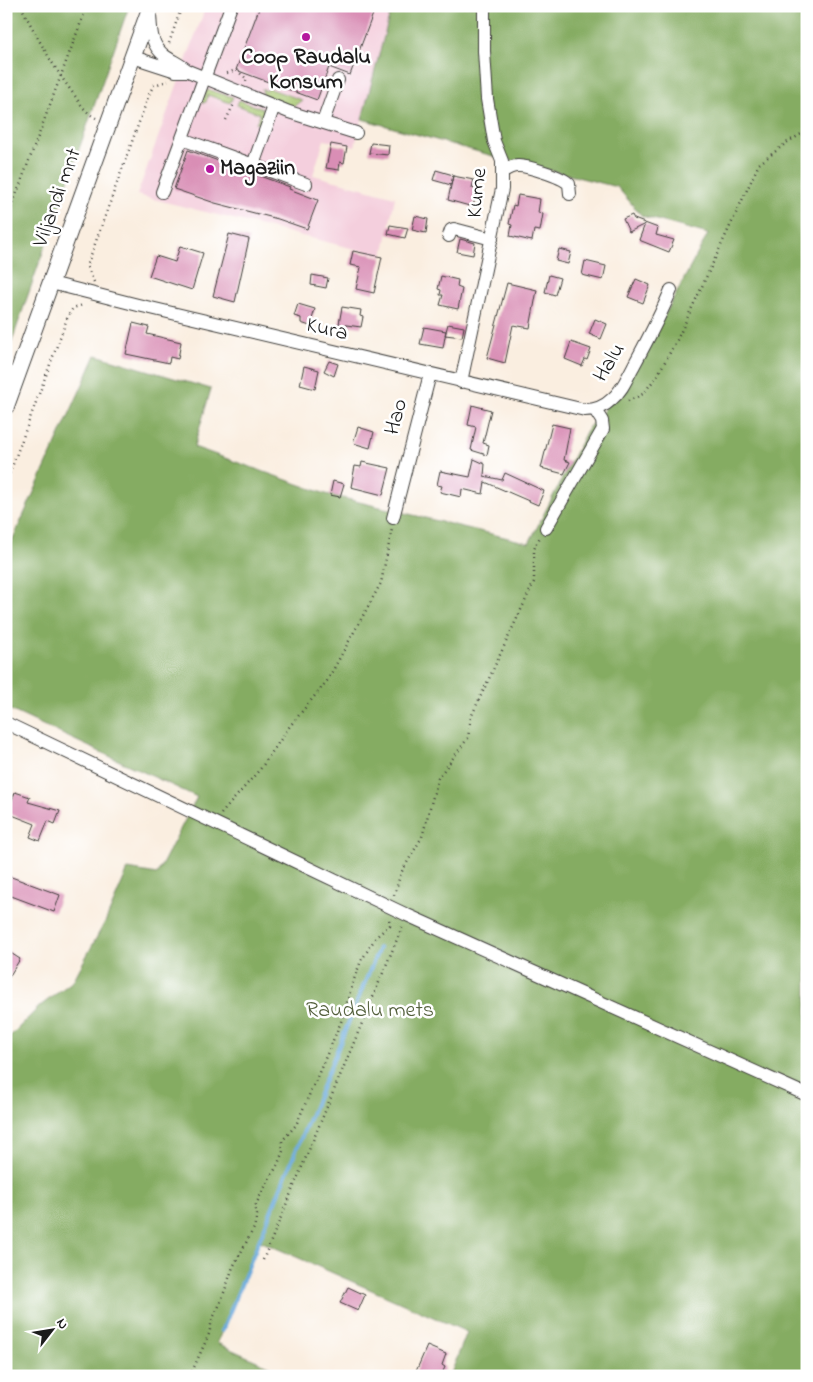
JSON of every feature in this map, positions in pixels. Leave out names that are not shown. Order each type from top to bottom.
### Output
[{"type":"main road","name":"Viljandi mnt","points":[[6,406],[150,8]]},
{"type":"street","points":[[162,192],[231,6]]},
{"type":"street","name":"Kume","points":[[461,382],[502,189],[502,161],[494,141],[488,99],[484,51],[484,6]]},
{"type":"street","points":[[150,8],[154,44],[181,68]]},
{"type":"street","points":[[133,57],[181,68],[274,106],[356,133]]},
{"type":"street","points":[[323,122],[338,80]]},
{"type":"street","points":[[253,165],[274,106]]},
{"type":"street","points":[[182,139],[306,184]]},
{"type":"street","points":[[502,172],[510,167],[520,166],[561,179],[569,184],[570,194]]},
{"type":"street","points":[[450,236],[451,230],[454,229],[492,239]]},
{"type":"street","name":"Kura","points":[[51,283],[461,382],[584,410],[595,410]]},
{"type":"street","name":"Halu","points":[[546,528],[603,429],[602,421],[595,410],[609,402],[622,388],[656,326],[671,290]]},
{"type":"street","name":"Hao","points":[[393,518],[430,374]]},
{"type":"street","points":[[6,723],[391,907],[807,1095]]},
{"type":"path","points":[[21,6],[34,34],[60,76],[88,114],[108,125]]},
{"type":"path","points":[[6,222],[87,6]]},
{"type":"path","points":[[6,483],[68,316],[73,308],[91,304],[98,295],[98,286],[88,272],[87,266],[150,92],[154,85],[170,81],[181,68],[181,54],[172,50],[169,44],[182,6]]},
{"type":"path","points":[[609,402],[622,404],[643,394],[657,376],[677,340],[759,164],[788,142],[807,131]]},
{"type":"path","points":[[214,822],[262,768],[290,726],[327,681],[381,584],[387,560],[393,518]]},
{"type":"path","points":[[190,1376],[209,1334],[212,1320],[220,1304],[233,1267],[254,1228],[257,1215],[255,1207],[283,1152],[282,1141],[296,1125],[341,1022],[361,960],[376,937],[390,926],[388,912],[401,873],[422,837],[438,778],[468,738],[471,717],[534,582],[534,549],[546,528]]},
{"type":"path","points":[[263,1260],[407,914]]},
{"type":"shaded area","points":[[206,6],[392,6],[355,146],[324,140],[313,175],[395,197],[383,256],[137,195]]},
{"type":"green space","points":[[6,6],[129,6],[6,358]]},
{"type":"green space","name":"Raudalu mets","points":[[392,6],[807,6],[807,1376],[450,1376],[467,1332],[260,1241],[217,1343],[290,1376],[6,1376],[6,1040],[40,1006],[73,981],[106,920],[128,869],[157,874],[197,797],[6,708],[6,554],[96,355],[211,389],[194,447],[326,494],[529,543],[588,428],[602,413],[661,322],[708,234],[642,216],[617,187],[493,156],[362,119]]},
{"type":"green space","points":[[268,88],[302,100],[294,106],[290,106],[263,95],[262,89],[267,91]]},
{"type":"green space","points":[[209,90],[233,97],[230,103],[208,95],[206,102],[203,103],[205,92]]},
{"type":"green space","points":[[239,100],[263,109],[264,113],[261,123],[256,123],[260,114],[237,105]]},
{"type":"building","name":"Coop Raudalu Konsum","points":[[260,6],[376,6],[350,75],[329,67],[317,100],[236,70]]},
{"type":"building","points":[[371,143],[389,145],[388,155],[369,153]]},
{"type":"building","points":[[331,144],[347,147],[344,163],[340,162],[339,170],[326,168]]},
{"type":"building","name":"Magaziin","points":[[188,150],[290,187],[289,189],[318,200],[307,229],[278,219],[215,203],[174,189]]},
{"type":"building","points":[[436,170],[453,175],[451,185],[433,180]]},
{"type":"building","points":[[453,176],[474,180],[472,188],[477,189],[473,207],[448,200]]},
{"type":"building","points":[[518,195],[540,199],[538,213],[543,214],[540,231],[534,230],[532,241],[510,236],[512,225],[509,224],[513,205],[516,206]]},
{"type":"building","points":[[632,215],[634,219],[658,228],[656,235],[674,240],[669,252],[639,240],[645,224],[629,232],[623,219]]},
{"type":"building","points":[[415,216],[428,219],[426,233],[412,230]]},
{"type":"building","points":[[390,225],[408,228],[405,238],[388,234]]},
{"type":"building","points":[[229,234],[249,239],[235,302],[213,296]]},
{"type":"building","points":[[460,239],[475,243],[473,255],[457,252]]},
{"type":"building","points":[[180,246],[203,253],[192,290],[149,276],[156,256],[175,262]]},
{"type":"building","points":[[559,249],[571,252],[568,264],[556,261]]},
{"type":"building","points":[[353,251],[382,257],[374,293],[356,289],[361,267],[350,265]]},
{"type":"building","points":[[585,261],[606,266],[603,280],[582,275]]},
{"type":"building","points":[[312,275],[328,278],[326,288],[311,285]]},
{"type":"building","points":[[549,275],[560,278],[555,295],[545,292]]},
{"type":"building","points":[[441,276],[458,280],[457,287],[462,289],[458,309],[440,305],[443,295],[440,295],[441,290],[438,289]]},
{"type":"building","points":[[636,279],[650,285],[643,303],[628,297]]},
{"type":"building","points":[[507,283],[537,290],[530,328],[513,325],[505,363],[487,358]]},
{"type":"building","points":[[298,304],[315,309],[310,326],[301,323],[301,318],[294,316]]},
{"type":"building","points":[[342,307],[361,310],[360,316],[363,317],[361,327],[339,324]]},
{"type":"building","points":[[595,319],[607,324],[601,339],[589,334]]},
{"type":"building","points":[[133,323],[149,327],[147,334],[181,342],[178,359],[170,357],[169,363],[126,354]]},
{"type":"building","points":[[448,324],[464,327],[462,337],[445,335]]},
{"type":"building","points":[[424,327],[446,331],[443,348],[420,344]]},
{"type":"building","points":[[571,342],[591,349],[587,360],[585,359],[582,366],[565,359]]},
{"type":"building","points":[[329,361],[338,364],[334,376],[324,371]]},
{"type":"building","points":[[304,366],[319,370],[315,389],[300,385]]},
{"type":"building","points":[[472,405],[491,410],[483,443],[489,445],[487,455],[471,450],[476,427],[468,425]]},
{"type":"building","points":[[552,424],[570,428],[564,460],[570,462],[564,474],[541,468]]},
{"type":"building","points":[[358,427],[374,432],[370,448],[353,443]]},
{"type":"building","points":[[474,459],[485,464],[484,476],[502,480],[505,473],[544,491],[538,505],[485,482],[483,494],[462,489],[461,497],[440,492],[442,486],[437,485],[440,471],[470,477]]},
{"type":"building","points":[[362,462],[390,468],[383,495],[351,487],[355,466],[361,467]]},
{"type":"building","points":[[333,481],[344,484],[340,497],[330,495]]},
{"type":"building","points":[[15,792],[30,797],[28,802],[60,811],[55,824],[48,821],[40,841],[30,837],[35,824],[7,813]]},
{"type":"building","points":[[6,875],[60,895],[54,912],[6,894]]},
{"type":"building","points":[[6,950],[20,959],[6,982]]},
{"type":"building","points":[[348,1287],[365,1295],[358,1311],[340,1303]]},
{"type":"building","points":[[427,1346],[446,1354],[442,1365],[445,1367],[441,1376],[414,1376]]},
{"type":"waterway","points":[[222,1331],[379,948]]},
{"type":"place","name":"Coop Raudalu Konsum","points":[[306,37]]},
{"type":"place","name":"Magaziin","points":[[210,169]]}]
